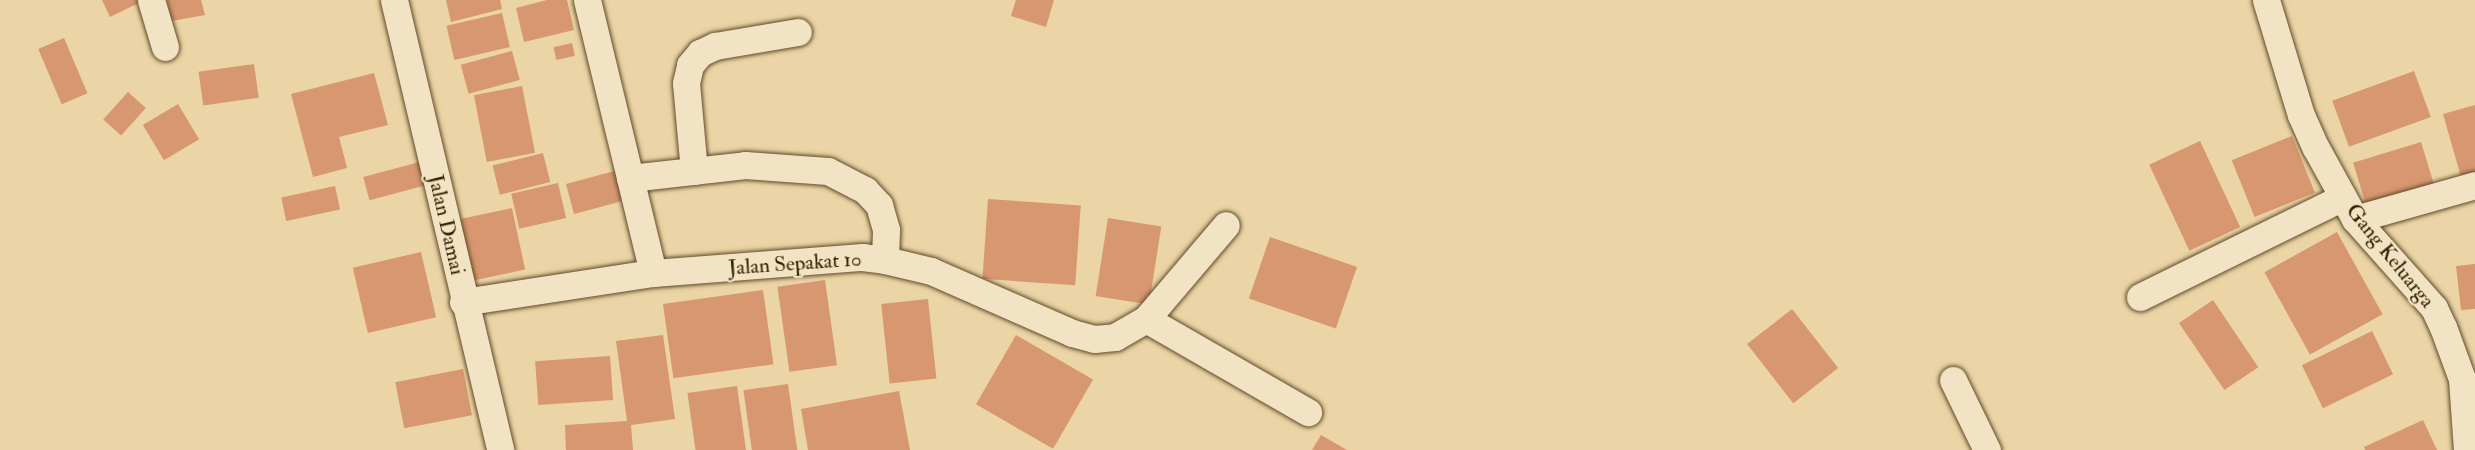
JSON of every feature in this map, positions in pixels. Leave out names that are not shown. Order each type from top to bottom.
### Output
[{"type":"street","points":[[151,0],[165,47]]},
{"type":"street","name":"Jalan Damai","points":[[394,0],[463,302],[500,450]]},
{"type":"street","points":[[587,0],[653,273]]},
{"type":"street","name":"Gang Keluarga","points":[[2266,0],[2301,115],[2349,208],[2438,318],[2462,379],[2467,450]]},
{"type":"street","points":[[694,171],[686,83],[690,64],[700,53],[715,46],[798,32]]},
{"type":"street","points":[[630,178],[745,165],[828,171],[865,190],[879,205],[886,230],[885,260]]},
{"type":"street","points":[[2140,297],[2349,208],[2475,184]]},
{"type":"street","name":"Jalan Sepakat 10","points":[[463,302],[653,273],[862,257],[885,260],[931,272],[1072,333],[1094,339],[1115,337],[1146,320],[1226,225]]},
{"type":"street","points":[[1146,320],[1308,412]]},
{"type":"street","points":[[1953,380],[1987,450]]},
{"type":"building","points":[[102,0],[145,0],[110,17]]},
{"type":"building","points":[[167,0],[201,0],[205,15],[172,21]]},
{"type":"building","points":[[446,0],[500,0],[502,9],[451,22]]},
{"type":"building","points":[[547,0],[567,0],[574,30],[524,42],[516,8]]},
{"type":"building","points":[[1016,0],[1054,0],[1046,27],[1011,16]]},
{"type":"building","points":[[502,13],[510,47],[454,60],[446,26]]},
{"type":"building","points":[[64,38],[87,93],[62,104],[38,49]]},
{"type":"building","points":[[572,43],[575,56],[556,60],[553,47]]},
{"type":"building","points":[[512,51],[520,80],[469,94],[461,65]]},
{"type":"building","points":[[254,64],[259,98],[203,105],[199,72]]},
{"type":"building","points":[[2414,71],[2431,117],[2349,147],[2332,101]]},
{"type":"building","points":[[374,73],[388,125],[339,137],[347,168],[313,177],[291,94]]},
{"type":"building","points":[[522,86],[535,153],[487,162],[474,95]]},
{"type":"building","points":[[128,92],[146,108],[121,136],[103,119]]},
{"type":"building","points":[[178,104],[199,139],[164,160],[143,125]]},
{"type":"building","points":[[2475,105],[2475,181],[2463,184],[2443,114]]},
{"type":"building","points":[[2292,136],[2315,193],[2255,217],[2232,160]]},
{"type":"building","points":[[2200,141],[2240,227],[2189,251],[2149,165]]},
{"type":"building","points":[[2421,142],[2434,185],[2366,206],[2353,163]]},
{"type":"building","points":[[543,153],[550,182],[500,195],[493,166]]},
{"type":"building","points":[[427,160],[433,183],[369,200],[363,177]]},
{"type":"building","points":[[622,169],[630,199],[574,214],[566,184]]},
{"type":"building","points":[[558,183],[566,218],[519,229],[511,194]]},
{"type":"building","points":[[335,186],[340,209],[286,221],[281,197]]},
{"type":"building","points":[[988,199],[1081,205],[1075,285],[982,279]]},
{"type":"building","points":[[512,208],[525,270],[466,282],[453,220]]},
{"type":"building","points":[[1108,218],[1161,226],[1149,304],[1096,296]]},
{"type":"building","points":[[2337,232],[2383,314],[2310,354],[2264,272]]},
{"type":"building","points":[[1270,237],[1357,267],[1336,328],[1249,298]]},
{"type":"building","points":[[421,252],[436,317],[368,333],[353,268]]},
{"type":"building","points":[[2475,264],[2475,309],[2461,310],[2456,266]]},
{"type":"building","points":[[825,280],[837,365],[789,372],[777,287]]},
{"type":"building","points":[[763,290],[773,364],[673,378],[663,304]]},
{"type":"building","points":[[928,299],[936,379],[890,383],[881,304]]},
{"type":"building","points":[[2213,300],[2258,367],[2224,390],[2179,323]]},
{"type":"building","points":[[1792,309],[1838,368],[1793,403],[1747,344]]},
{"type":"building","points":[[2372,331],[2393,374],[2323,408],[2302,365]]},
{"type":"building","points":[[663,335],[675,419],[631,425],[633,450],[566,450],[565,425],[627,421],[616,341]]},
{"type":"building","points":[[1016,335],[1093,379],[1053,449],[976,404]]},
{"type":"building","points":[[610,356],[613,400],[538,405],[535,361]]},
{"type":"building","points":[[463,369],[472,415],[404,428],[395,382]]},
{"type":"building","points":[[788,384],[797,450],[752,450],[743,390]]},
{"type":"building","points":[[737,386],[746,450],[696,450],[687,393]]},
{"type":"building","points":[[899,391],[910,450],[808,450],[801,409]]},
{"type":"building","points":[[2423,420],[2437,450],[2365,450],[2364,447]]},
{"type":"building","points":[[1321,435],[1347,450],[1312,450]]}]
